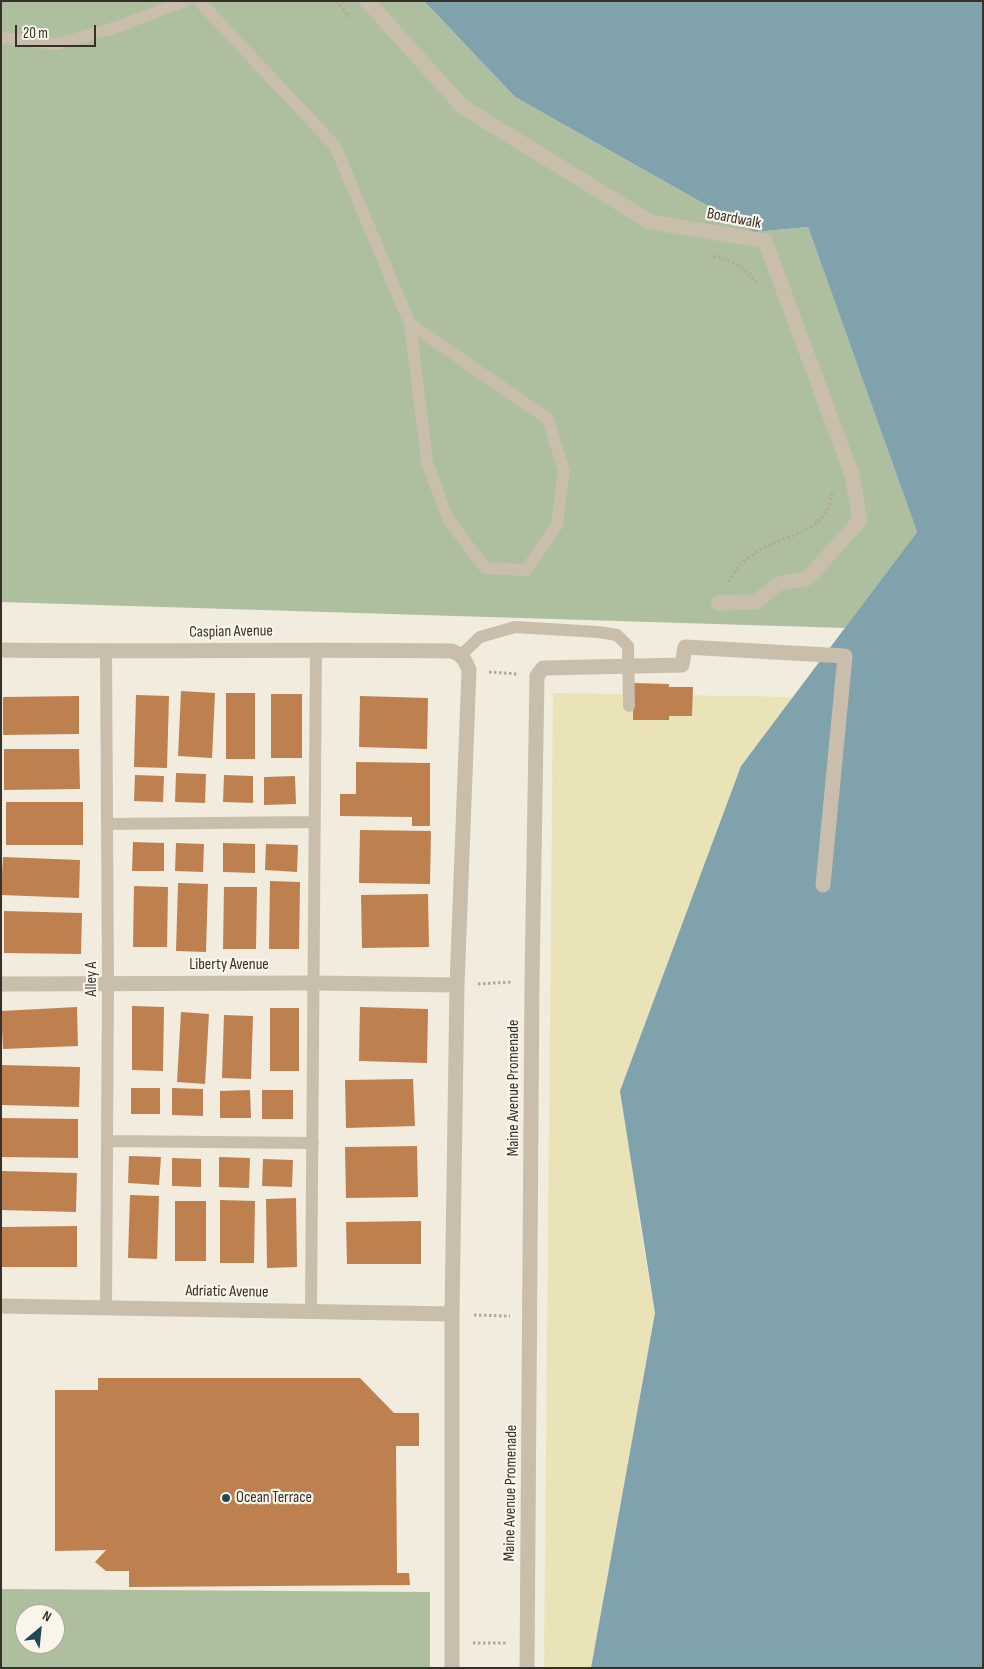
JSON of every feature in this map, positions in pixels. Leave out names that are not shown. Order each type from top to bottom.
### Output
[{"type":"street","name":"Boardwalk","points":[[367,1],[464,107],[650,222],[765,241],[852,475],[860,520],[808,578],[778,584],[756,602],[718,603]]},
{"type":"street","name":"Maine Avenue Promenade","points":[[528,1668],[532,981],[537,676],[543,668],[682,665],[685,647],[845,656],[823,884]]},
{"type":"street","name":"Caspian Avenue","points":[[1,650],[316,649],[452,651],[461,655]]},
{"type":"street","points":[[452,1668],[452,1314],[457,985],[468,670],[466,661],[461,655]]},
{"type":"street","name":"Liberty Avenue","points":[[1,984],[314,983],[457,985]]},
{"type":"street","name":"Adriatic Avenue","points":[[1,1306],[452,1314]]},
{"type":"lane","points":[[1,38],[57,44],[114,28],[185,1]]},
{"type":"lane","points":[[199,1],[336,146],[410,324],[427,462],[448,519],[484,568],[526,570],[557,524],[564,472],[548,419],[410,324]]},
{"type":"lane","points":[[461,655],[480,637],[515,627],[598,632],[616,635],[628,646],[630,665],[629,706]]},
{"type":"lane","points":[[311,1311],[316,649]]},
{"type":"lane","name":"Alley A","points":[[106,651],[108,983],[106,1308]]},
{"type":"lane","points":[[107,824],[316,822]]},
{"type":"lane","points":[[107,1141],[313,1143]]},
{"type":"path","points":[[336,1],[356,23]]},
{"type":"path","points":[[705,254],[731,261],[757,282]]},
{"type":"path","points":[[718,603],[731,577],[755,553],[810,528],[819,521],[831,501],[832,491],[830,484]]},
{"type":"path","points":[[457,985],[532,981]]},
{"type":"path","points":[[452,1314],[531,1316]]},
{"type":"path","points":[[452,1643],[527,1644]]},
{"type":"green space","points":[[1,1],[424,1],[515,97],[754,232],[808,227],[917,532],[845,628],[1,602]]},
{"type":"green space","points":[[1,1589],[430,1592],[430,1668],[1,1668]]},
{"type":"sand","points":[[553,693],[794,697],[741,766],[638,1213],[655,1313],[591,1668],[544,1668]]},
{"type":"water","points":[[424,1],[983,1],[983,1668],[591,1668],[655,1313],[620,1091],[741,766],[917,532],[808,227],[754,232],[515,97]]},
{"type":"building","points":[[633,683],[669,684],[669,687],[693,687],[692,716],[669,716],[669,720],[633,720]]},
{"type":"building","points":[[181,691],[215,693],[212,758],[178,756]]},
{"type":"building","points":[[226,693],[255,693],[255,759],[226,759]]},
{"type":"building","points":[[271,694],[302,694],[302,758],[271,758]]},
{"type":"building","points":[[136,695],[169,696],[167,768],[134,767]]},
{"type":"building","points":[[79,696],[79,734],[3,735],[3,697]]},
{"type":"building","points":[[360,696],[428,698],[427,749],[359,747]]},
{"type":"building","points":[[4,749],[79,749],[80,789],[4,790]]},
{"type":"building","points":[[356,762],[430,763],[430,826],[412,826],[412,817],[340,816],[340,794],[356,794]]},
{"type":"building","points":[[176,773],[206,774],[205,803],[175,802]]},
{"type":"building","points":[[135,775],[164,776],[163,802],[134,801]]},
{"type":"building","points":[[224,775],[253,776],[253,803],[223,802]]},
{"type":"building","points":[[295,776],[296,804],[264,805],[264,777]]},
{"type":"building","points":[[6,802],[83,802],[83,845],[6,845]]},
{"type":"building","points":[[360,830],[431,831],[430,884],[359,883]]},
{"type":"building","points":[[133,842],[164,843],[164,871],[132,871]]},
{"type":"building","points":[[176,843],[204,844],[203,872],[175,871]]},
{"type":"building","points":[[223,843],[255,844],[255,873],[223,872]]},
{"type":"building","points":[[266,844],[298,845],[297,872],[265,870]]},
{"type":"building","points":[[3,857],[80,860],[79,898],[1,895]]},
{"type":"building","points":[[270,881],[300,882],[299,949],[269,949]]},
{"type":"building","points":[[178,883],[208,884],[206,952],[176,951]]},
{"type":"building","points":[[134,886],[168,887],[167,947],[133,947]]},
{"type":"building","points":[[224,887],[257,887],[256,949],[223,949]]},
{"type":"building","points":[[428,894],[429,947],[362,948],[361,895]]},
{"type":"building","points":[[4,911],[82,913],[81,954],[4,953]]},
{"type":"building","points":[[132,1006],[164,1007],[163,1071],[132,1070]]},
{"type":"building","points":[[77,1007],[78,1046],[3,1049],[1,1011]]},
{"type":"building","points":[[360,1007],[428,1009],[427,1063],[359,1061]]},
{"type":"building","points":[[270,1008],[299,1008],[299,1071],[270,1071]]},
{"type":"building","points":[[181,1012],[209,1014],[205,1084],[177,1082]]},
{"type":"building","points":[[224,1015],[253,1016],[251,1079],[222,1078]]},
{"type":"building","points":[[1,1065],[80,1067],[79,1107],[1,1105]]},
{"type":"building","points":[[413,1079],[415,1126],[346,1128],[345,1080]]},
{"type":"building","points":[[131,1088],[160,1088],[160,1114],[131,1114]]},
{"type":"building","points":[[172,1088],[203,1089],[203,1116],[172,1115]]},
{"type":"building","points":[[250,1090],[251,1118],[220,1118],[220,1091]]},
{"type":"building","points":[[262,1090],[293,1090],[293,1119],[262,1119]]},
{"type":"building","points":[[2,1118],[78,1119],[78,1158],[2,1157]]},
{"type":"building","points":[[417,1146],[418,1197],[346,1198],[345,1147]]},
{"type":"building","points":[[129,1156],[161,1157],[159,1185],[128,1183]]},
{"type":"building","points":[[219,1157],[250,1158],[249,1188],[219,1187]]},
{"type":"building","points":[[172,1158],[201,1159],[201,1187],[172,1186]]},
{"type":"building","points":[[263,1159],[293,1160],[292,1187],[262,1186]]},
{"type":"building","points":[[1,1171],[77,1173],[76,1212],[1,1210]]},
{"type":"building","points":[[130,1195],[159,1196],[157,1259],[128,1258]]},
{"type":"building","points":[[296,1198],[297,1267],[267,1268],[266,1199]]},
{"type":"building","points":[[220,1200],[255,1201],[254,1263],[220,1263]]},
{"type":"building","points":[[175,1201],[206,1201],[206,1261],[175,1261]]},
{"type":"building","points":[[421,1221],[421,1264],[347,1264],[346,1222]]},
{"type":"building","points":[[77,1226],[77,1267],[1,1267],[1,1227]]},
{"type":"building","name":"Ocean Terrace","points":[[98,1378],[360,1378],[394,1413],[419,1413],[419,1446],[396,1446],[397,1573],[409,1573],[410,1585],[129,1587],[129,1571],[106,1571],[95,1562],[106,1550],[55,1551],[55,1390],[98,1390]]},
{"type":"place","name":"Ocean Terrace","points":[[226,1498]]}]
